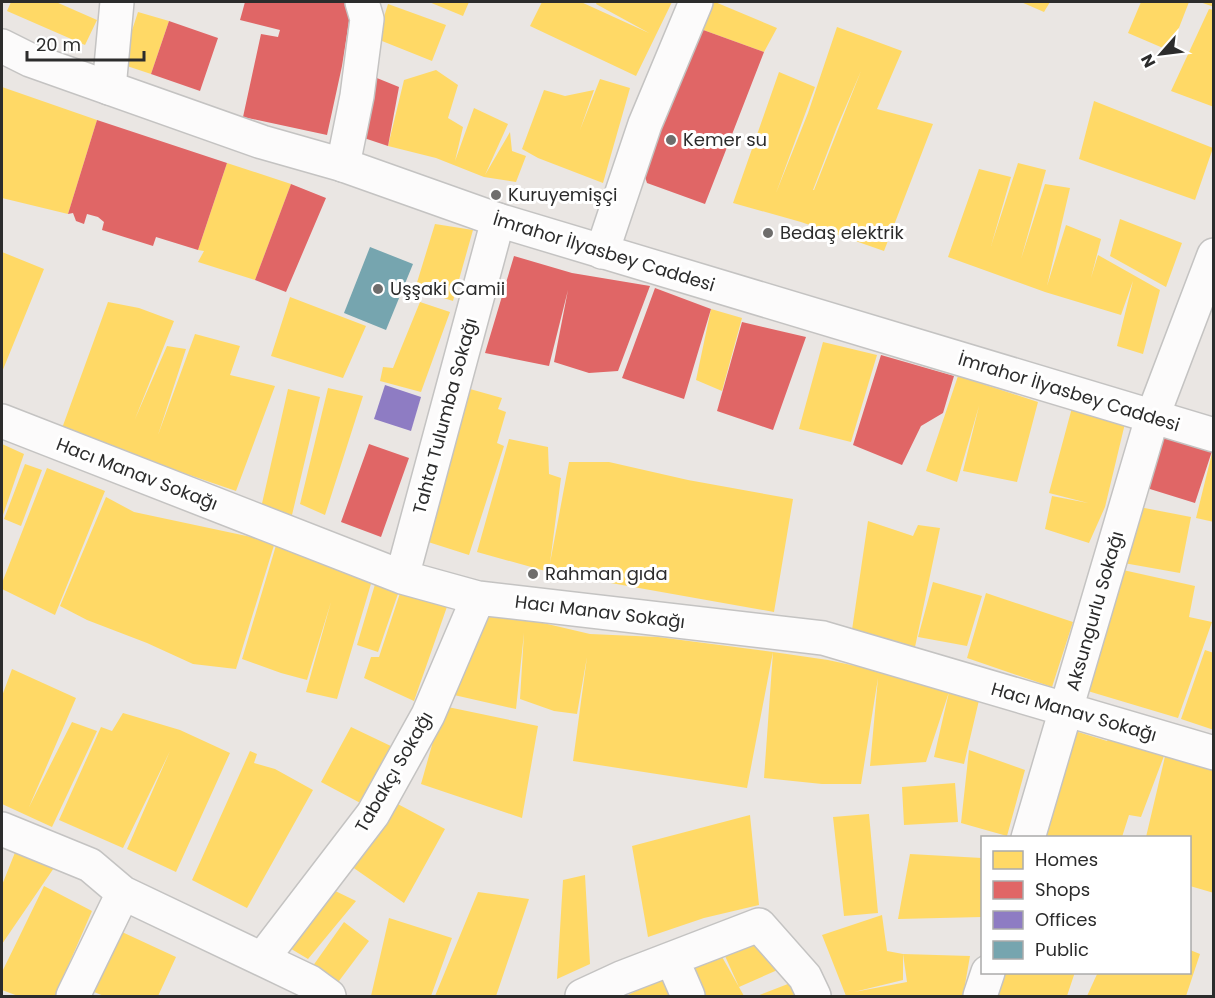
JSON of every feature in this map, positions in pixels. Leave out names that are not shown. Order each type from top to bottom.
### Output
[{"type":"street","points":[[109,88],[117,2]]},
{"type":"street","points":[[343,165],[357,96],[367,19],[363,2]]},
{"type":"street","points":[[602,252],[645,124],[696,2]]},
{"type":"street","name":"İmrahor İlyasbey Caddesi","points":[[2,46],[30,60],[262,142],[343,165],[498,220],[1214,435]]},
{"type":"street","name":"Tahta Tulumba Sokağı","points":[[402,577],[498,220]]},
{"type":"street","name":"Aksungurlu Sokağı","points":[[1028,836],[1152,418],[1214,255]]},
{"type":"street","name":"Hacı Manav Sokağı","points":[[2,421],[402,577],[478,598],[823,638],[1214,753]]},
{"type":"street","name":"Tabakçı Sokağı","points":[[262,959],[373,814],[428,715],[478,598]]},
{"type":"street","points":[[2,829],[90,866],[123,893],[310,982],[329,996]]},
{"type":"street","points":[[73,996],[123,893]]},
{"type":"street","points":[[582,996],[621,978],[759,925],[805,978],[814,996]]},
{"type":"street","points":[[672,959],[688,996]]},
{"type":"street","points":[[980,996],[987,974]]},
{"type":"building: Homes","points":[[11,2],[56,2],[97,20],[85,45],[7,11]]},
{"type":"building: Homes","points":[[429,2],[469,2],[463,16]]},
{"type":"building: Homes","points":[[542,2],[581,2],[649,33],[596,4],[597,2],[672,2],[636,76],[530,26]]},
{"type":"building: Homes","points":[[705,2],[715,2],[777,28],[764,52],[695,27]]},
{"type":"building: Homes","points":[[1021,2],[1050,2],[1044,12]]},
{"type":"building: Homes","points":[[1141,2],[1189,2],[1170,51],[1128,33]]},
{"type":"building: Homes","points":[[1200,2],[1214,2],[1214,7]]},
{"type":"building: Homes","points":[[388,4],[446,25],[432,61],[377,39]]},
{"type":"building: Homes","points":[[1209,9],[1214,10],[1214,107],[1171,91]]},
{"type":"building: Homes","points":[[138,12],[169,21],[151,74],[121,64]]},
{"type":"building: Homes","points":[[837,27],[902,51],[877,109],[933,124],[884,251],[801,222],[733,203],[779,72],[815,87],[776,193],[808,113]],"holes":[[[861,71],[814,190],[837,127]]]},
{"type":"building: Homes","points":[[436,70],[458,85],[448,118],[463,127],[455,161],[474,108],[508,124],[485,175],[510,132],[512,151],[526,156],[516,182],[484,177],[436,158],[388,146],[404,80]]},
{"type":"building: Homes","points":[[600,79],[630,88],[603,183],[538,158],[522,149],[544,90],[565,96],[594,90],[580,130]]},
{"type":"building: Homes","points":[[2,87],[97,120],[68,214],[2,198]]},
{"type":"building: Homes","points":[[1094,101],[1213,148],[1195,200],[1079,159]]},
{"type":"building: Homes","points":[[227,163],[291,184],[255,280],[198,262],[204,251],[198,250]]},
{"type":"building: Homes","points":[[1018,163],[1046,170],[1021,259],[1045,184],[1070,188],[1047,286],[1066,225],[1101,239],[1091,278],[1098,255],[1160,290],[1143,354],[1117,346],[1133,281],[1121,315],[1045,292],[948,257],[979,169],[1011,177],[991,246]]},
{"type":"building: Homes","points":[[1120,219],[1182,243],[1166,287],[1110,256]]},
{"type":"building: Homes","points":[[435,224],[473,230],[453,301],[415,289]]},
{"type":"building: Homes","points":[[2,252],[44,269],[2,372]]},
{"type":"building: Homes","points":[[290,297],[366,326],[343,378],[271,356]]},
{"type":"building: Homes","points":[[108,302],[139,308],[174,321],[135,419],[167,346],[186,349],[158,435],[195,334],[240,346],[230,375],[275,386],[236,491],[61,431]]},
{"type":"building: Homes","points":[[420,302],[450,312],[421,392],[380,381],[383,367],[393,368]]},
{"type":"building: Homes","points":[[711,309],[742,318],[722,391],[696,380]]},
{"type":"building: Homes","points":[[823,342],[877,355],[851,442],[799,429]]},
{"type":"building: Homes","points":[[958,376],[1038,402],[1017,482],[963,471],[979,406],[957,482],[926,471]]},
{"type":"building: Homes","points":[[328,388],[363,396],[325,515],[300,504]]},
{"type":"building: Homes","points":[[288,389],[320,397],[292,515],[261,508]]},
{"type":"building: Homes","points":[[470,389],[502,398],[498,409],[506,412],[497,443],[504,446],[469,555],[425,541]]},
{"type":"building: Homes","points":[[1073,404],[1127,415],[1105,507],[1089,543],[1045,529],[1052,496],[1088,503],[1049,493]]},
{"type":"building: Homes","points":[[509,439],[548,447],[549,474],[561,478],[550,563],[569,462],[609,462],[688,480],[793,499],[774,612],[549,572],[477,552]]},
{"type":"building: Homes","points":[[2,444],[24,454],[2,518]]},
{"type":"building: Homes","points":[[1214,449],[1214,522],[1196,518]]},
{"type":"building: Homes","points":[[25,464],[42,470],[21,526],[4,519]]},
{"type":"building: Homes","points":[[47,468],[105,491],[55,615],[2,589],[2,583]]},
{"type":"building: Homes","points":[[106,497],[134,512],[275,542],[236,669],[193,664],[87,620],[60,606]]},
{"type":"building: Homes","points":[[1129,505],[1191,517],[1180,573],[1118,562]]},
{"type":"building: Homes","points":[[868,521],[913,536],[918,525],[940,528],[915,647],[852,630]]},
{"type":"building: Homes","points":[[277,542],[373,577],[337,699],[306,692],[331,602],[307,680],[242,659]]},
{"type":"building: Homes","points":[[1114,568],[1195,586],[1189,617],[1212,622],[1178,718],[1081,689]]},
{"type":"building: Homes","points":[[376,581],[400,588],[378,652],[357,645]]},
{"type":"building: Homes","points":[[933,582],[982,596],[967,646],[918,637]]},
{"type":"building: Homes","points":[[402,587],[449,601],[414,701],[364,678],[371,657],[379,657]]},
{"type":"building: Homes","points":[[986,593],[1073,622],[1052,687],[967,658]]},
{"type":"building: Homes","points":[[484,609],[590,634],[658,637],[773,652],[747,788],[573,761],[587,657],[577,714],[554,711],[520,699],[524,633],[516,709],[454,695]]},
{"type":"building: Homes","points":[[1205,650],[1214,653],[1214,730],[1181,719]]},
{"type":"building: Homes","points":[[773,652],[828,660],[980,696],[964,764],[934,757],[949,692],[926,762],[870,766],[878,678],[861,784],[822,784],[764,778]]},
{"type":"building: Homes","points":[[12,669],[76,698],[29,807],[72,722],[97,731],[52,827],[2,804],[2,696]]},
{"type":"building: Homes","points":[[443,706],[538,726],[522,818],[421,784]]},
{"type":"building: Homes","points":[[123,713],[180,730],[230,753],[176,872],[127,849],[170,751],[123,848],[59,820],[101,727],[112,731]]},
{"type":"building: Homes","points":[[351,727],[395,748],[366,806],[321,782]]},
{"type":"building: Homes","points":[[1075,731],[1107,741],[1113,733],[1167,748],[1141,817],[1129,815],[1122,836],[1045,836]]},
{"type":"building: Homes","points":[[1167,748],[1214,762],[1214,893],[1191,886],[1191,836],[1146,836]]},
{"type":"building: Homes","points":[[969,750],[1025,770],[1007,836],[961,823]]},
{"type":"building: Homes","points":[[250,751],[257,754],[254,763],[275,769],[313,790],[247,908],[192,880]]},
{"type":"building: Homes","points":[[955,783],[958,822],[904,825],[902,787]]},
{"type":"building: Homes","points":[[392,801],[445,829],[404,903],[348,864]]},
{"type":"building: Homes","points":[[869,814],[878,913],[844,916],[833,817]]},
{"type":"building: Homes","points":[[750,815],[759,905],[704,918],[648,937],[632,846]]},
{"type":"building: Homes","points":[[18,845],[58,862],[2,944],[2,885]]},
{"type":"building: Homes","points":[[910,854],[981,858],[981,917],[898,919]]},
{"type":"building: Homes","points":[[585,875],[590,964],[557,979],[563,880]]},
{"type":"building: Homes","points":[[44,886],[92,911],[55,996],[18,996],[2,990],[2,972]]},
{"type":"building: Homes","points":[[327,887],[356,901],[308,959],[288,947]]},
{"type":"building: Homes","points":[[478,892],[529,899],[496,996],[435,996]]},
{"type":"building: Homes","points":[[882,915],[887,951],[903,954],[970,956],[963,996],[846,996],[822,935]],"holes":[[[903,954],[907,982],[854,992],[903,980]]]},
{"type":"building: Homes","points":[[389,918],[452,938],[431,996],[371,996]]},
{"type":"building: Homes","points":[[344,922],[369,941],[333,989],[310,970]]},
{"type":"building: Homes","points":[[122,932],[176,957],[158,996],[104,996],[94,992]]},
{"type":"building: Homes","points":[[767,937],[782,968],[739,987],[725,956]]},
{"type":"building: Homes","points":[[1191,950],[1200,954],[1186,996],[1087,996],[1097,974],[1191,974]]},
{"type":"building: Homes","points":[[721,955],[744,996],[697,996],[686,969]]},
{"type":"building: Homes","points":[[1001,974],[1074,974],[1067,996],[992,996]]},
{"type":"building: Homes","points":[[668,975],[676,996],[626,996]]},
{"type":"building: Homes","points":[[793,982],[799,996],[757,996]]},
{"type":"building: Shops","points":[[245,2],[352,2],[342,66],[327,135],[243,117],[261,34],[278,37],[280,30],[240,20]]},
{"type":"building: Shops","points":[[169,21],[218,38],[200,91],[151,74]]},
{"type":"building: Shops","points":[[695,27],[764,52],[705,204],[647,183],[641,165]]},
{"type":"building: Shops","points":[[367,74],[399,87],[388,146],[358,136]]},
{"type":"building: Shops","points":[[97,120],[227,163],[198,250],[156,237],[153,246],[102,230],[104,222],[98,217],[87,214],[84,224],[76,221],[73,213],[68,214]]},
{"type":"building: Shops","points":[[291,184],[326,198],[286,292],[255,280]]},
{"type":"building: Shops","points":[[514,256],[572,273],[650,286],[618,371],[589,373],[554,362],[568,290],[549,366],[485,353]]},
{"type":"building: Shops","points":[[655,288],[711,309],[684,399],[622,378]]},
{"type":"building: Shops","points":[[742,322],[806,337],[773,430],[717,411]]},
{"type":"building: Shops","points":[[881,355],[954,376],[943,413],[921,426],[902,465],[853,445]]},
{"type":"building: Shops","points":[[1152,430],[1213,448],[1195,503],[1137,485]]},
{"type":"building: Shops","points":[[369,444],[409,458],[381,537],[341,522]]},
{"type":"building: Offices","points":[[385,385],[421,397],[411,431],[374,419]]},
{"type":"building: Public","name":"Uşşaki Camii","points":[[370,247],[413,264],[386,330],[344,313]]},
{"type":"place","name":"Kemer su","points":[[671,140]]},
{"type":"place","name":"Kuruyemişçi","points":[[496,195]]},
{"type":"place","name":"Bedaş elektrik","points":[[768,233]]},
{"type":"place","name":"Uşşaki Camii","points":[[378,289]]},
{"type":"place","name":"Rahman gıda","points":[[533,574]]}]
